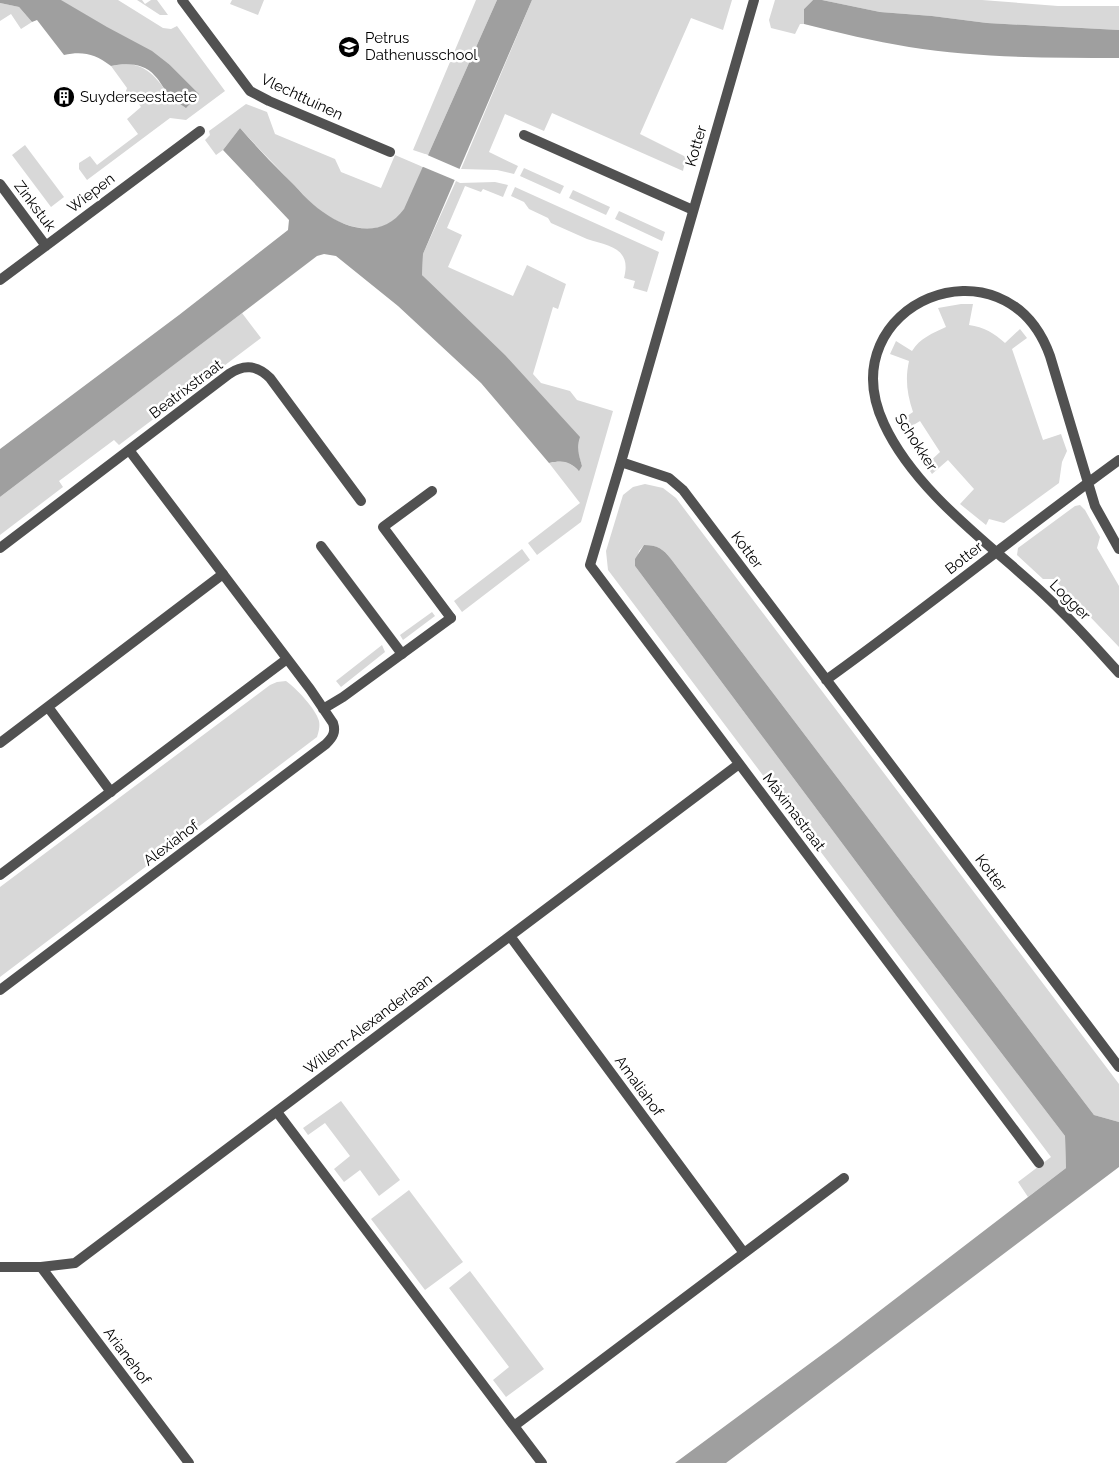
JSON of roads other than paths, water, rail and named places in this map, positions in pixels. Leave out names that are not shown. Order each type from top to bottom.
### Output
[{"type":"street","name":"Vlechttuinen","points":[[182,0],[250,91],[269,102],[390,152]]},
{"type":"street","name":"Kotter","points":[[754,0],[621,462],[669,478],[679,485],[1119,1067]]},
{"type":"street","name":"Wiepen","points":[[0,280],[200,130]]},
{"type":"street","points":[[524,135],[693,210]]},
{"type":"street","name":"Zinkstuk","points":[[0,184],[46,246]]},
{"type":"street","name":"Schokker","points":[[996,552],[971,531],[930,489],[900,451],[883,424],[874,392],[875,360],[888,331],[897,318],[906,310],[932,296],[955,291],[972,291],[992,295],[1009,303],[1029,319],[1043,338],[1050,356],[1088,482]]},
{"type":"street","name":"Beatrixstraat","points":[[0,548],[234,371],[249,366],[260,369],[270,378],[361,501]]},
{"type":"street","name":"Alexiahof","points":[[0,990],[217,827],[334,734],[334,728],[323,709],[287,659],[129,450]]},
{"type":"street","name":"Botter","points":[[826,680],[1119,460]]},
{"type":"street","name":"Máximastraat","points":[[621,462],[590,565],[1039,1163]]},
{"type":"street","points":[[1088,482],[1096,506],[1119,549]]},
{"type":"street","points":[[323,709],[343,697],[451,618],[383,527],[432,491]]},
{"type":"street","points":[[321,546],[402,654]]},
{"type":"street","name":"Logger","points":[[996,552],[1059,609],[1119,673]]},
{"type":"street","points":[[0,743],[223,574]]},
{"type":"street","points":[[0,875],[287,659]]},
{"type":"street","points":[[48,707],[111,792]]},
{"type":"street","name":"Willem-Alexanderlaan","points":[[0,1267],[74,1263],[739,764]]},
{"type":"street","name":"Amaliahof","points":[[510,936],[744,1253]]},
{"type":"street","points":[[277,1112],[542,1463]]},
{"type":"street","points":[[514,1426],[844,1178]]},
{"type":"street","name":"Arianehof","points":[[42,1266],[189,1463]]},
{"type":"place","name":"Petrus Dathenusschool","points":[[349,47]]},
{"type":"place","name":"Suyderseestaete","points":[[64,97]]}]
